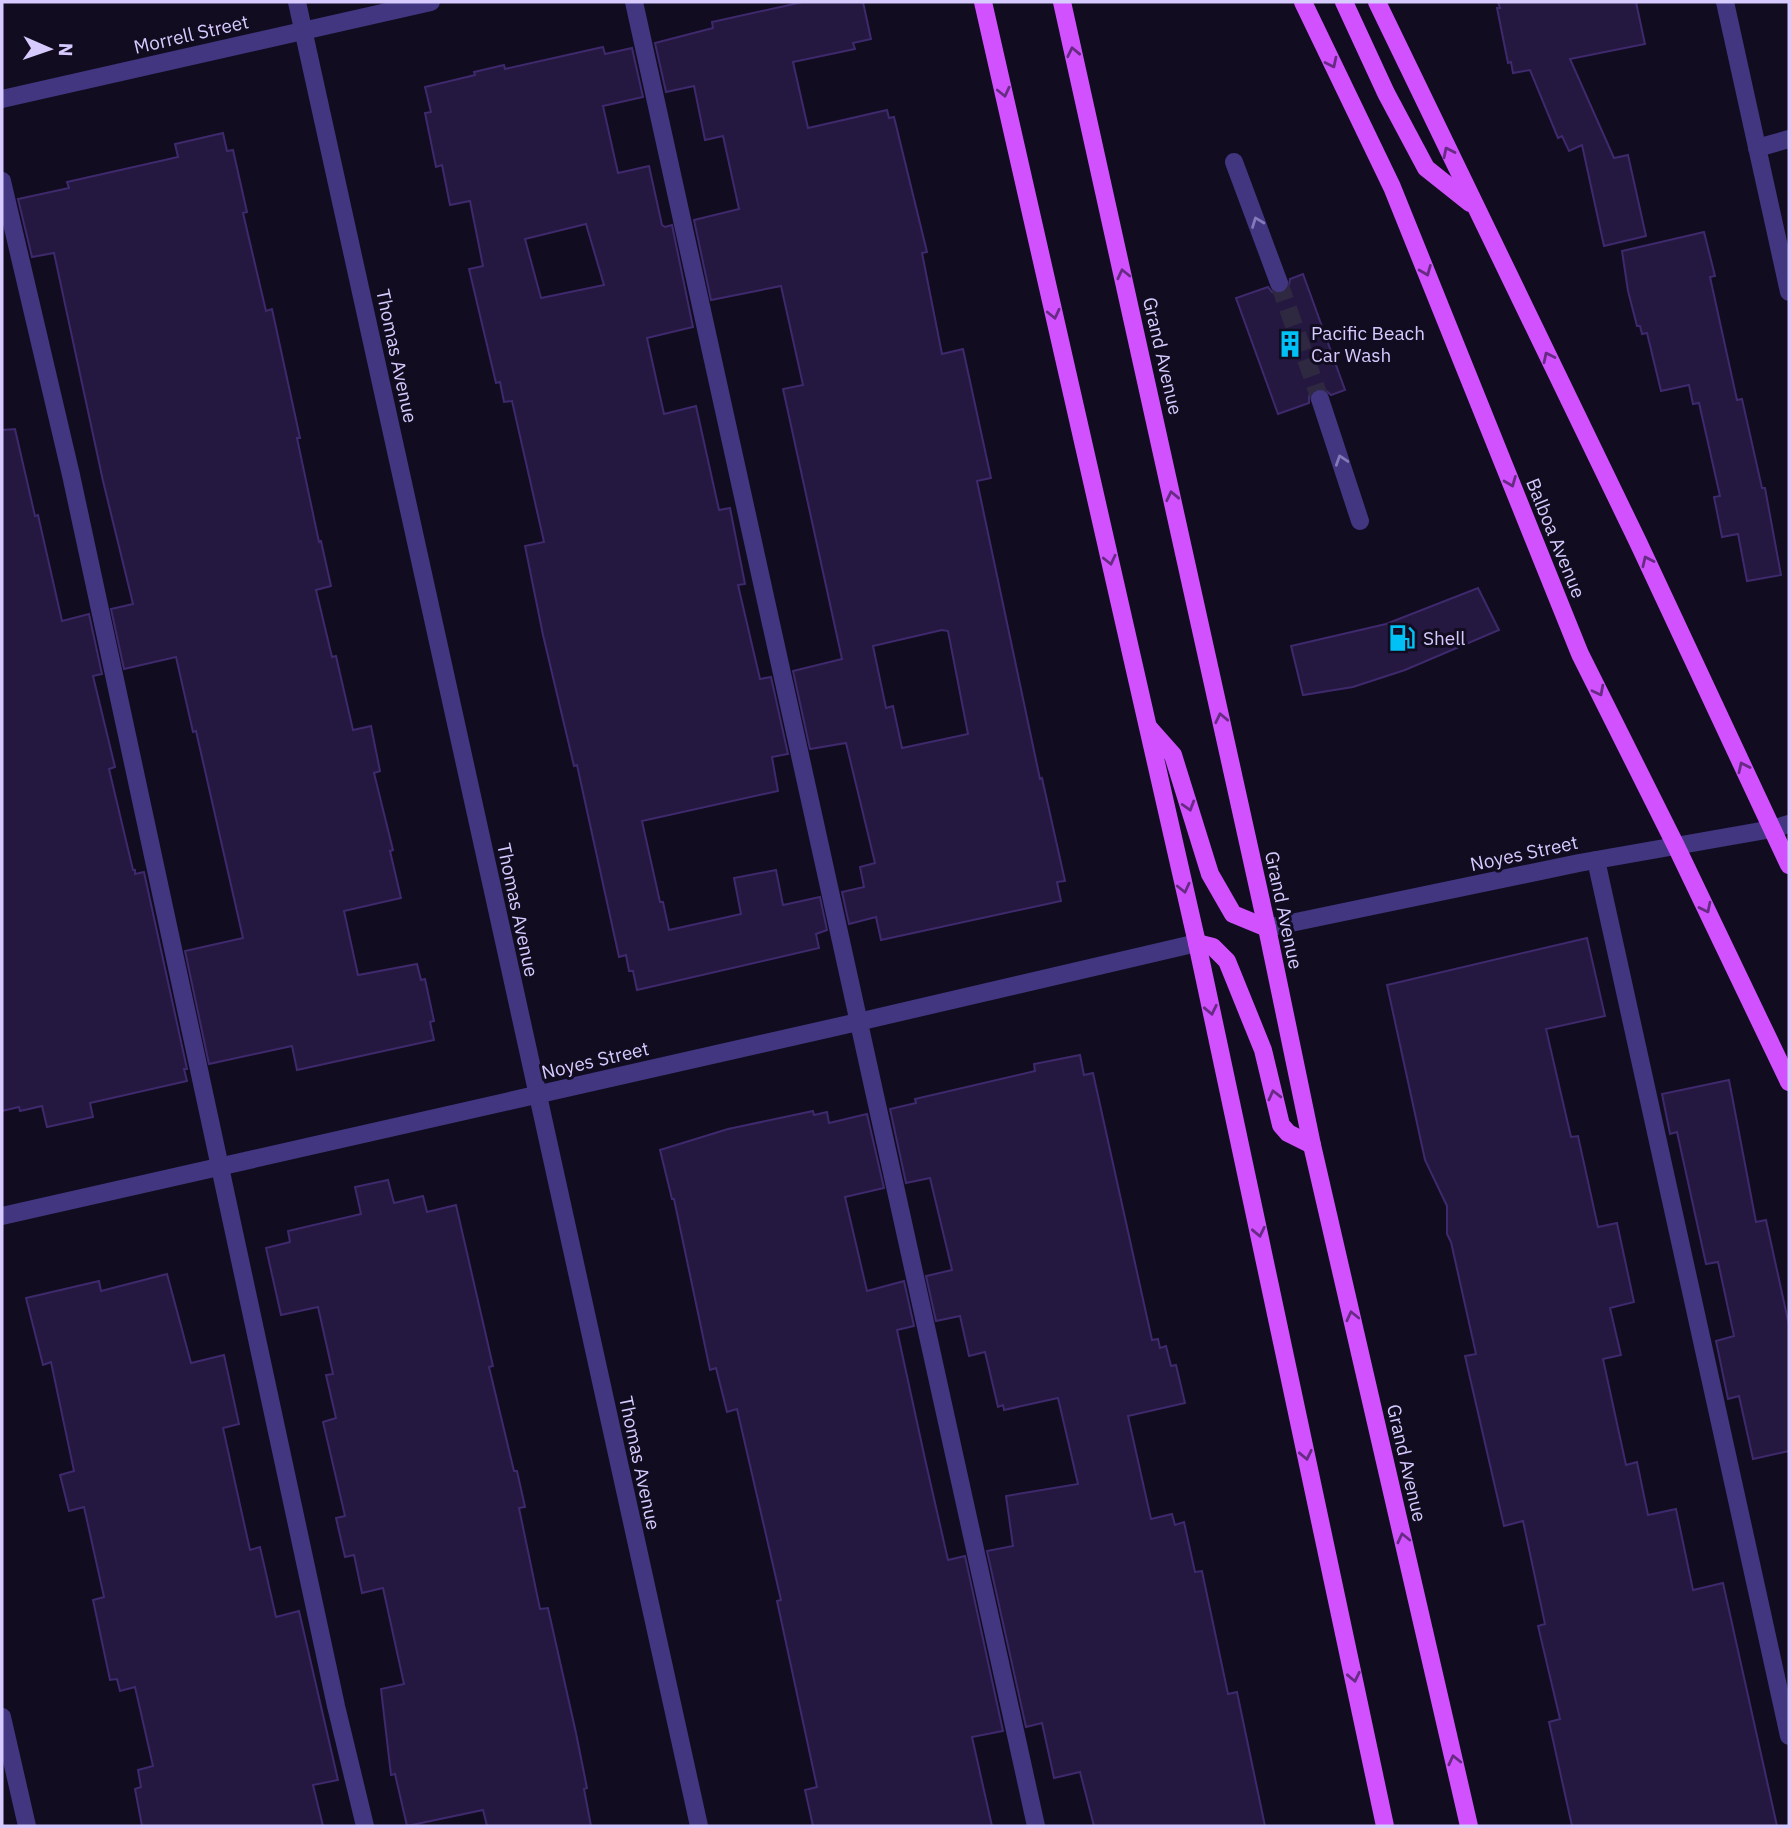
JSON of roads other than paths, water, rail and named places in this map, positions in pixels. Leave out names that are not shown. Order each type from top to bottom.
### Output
[{"type":"main road","points":[[983,2],[1197,943],[1385,1826]]},
{"type":"main road","name":"Grand Avenue","points":[[1062,2],[1267,928],[1312,1145],[1469,1826]]},
{"type":"main road","name":"Balboa Avenue","points":[[1303,2],[1392,187],[1580,654],[1789,1082]]},
{"type":"main road","points":[[1344,2],[1386,93],[1426,168],[1475,208]]},
{"type":"main road","points":[[1377,2],[1644,554],[1781,827],[1789,865]]},
{"type":"main road","points":[[1147,726],[1173,755],[1210,874],[1233,914],[1267,928]]},
{"type":"main road","points":[[1197,943],[1213,947],[1227,961],[1263,1050],[1281,1125],[1297,1139],[1312,1145]]},
{"type":"street","name":"Thomas Avenue","points":[[297,2],[699,1826]]},
{"type":"street","name":"Morrell Street","points":[[2,99],[431,2]]},
{"type":"street","points":[[634,2],[1036,1826]]},
{"type":"street","points":[[1725,2],[1789,292]]},
{"type":"street","points":[[1757,148],[1789,139]]},
{"type":"street","points":[[1234,162],[1279,283]]},
{"type":"street","points":[[2,181],[71,475],[336,1706],[365,1826]]},
{"type":"street","points":[[1320,399],[1360,521]]},
{"type":"street","name":"Noyes Street","points":[[1267,928],[1596,860],[1781,827]]},
{"type":"street","points":[[1596,860],[1789,1736]]},
{"type":"street","name":"Noyes Street","points":[[2,1216],[1197,943]]},
{"type":"street","points":[[2,1717],[27,1826]]},
{"type":"tunnel","points":[[1279,283],[1320,399]]},
{"type":"place","name":"Pacific Beach Car Wash","points":[[1290,344]]},
{"type":"place","name":"Shell","points":[[1402,638]]}]
